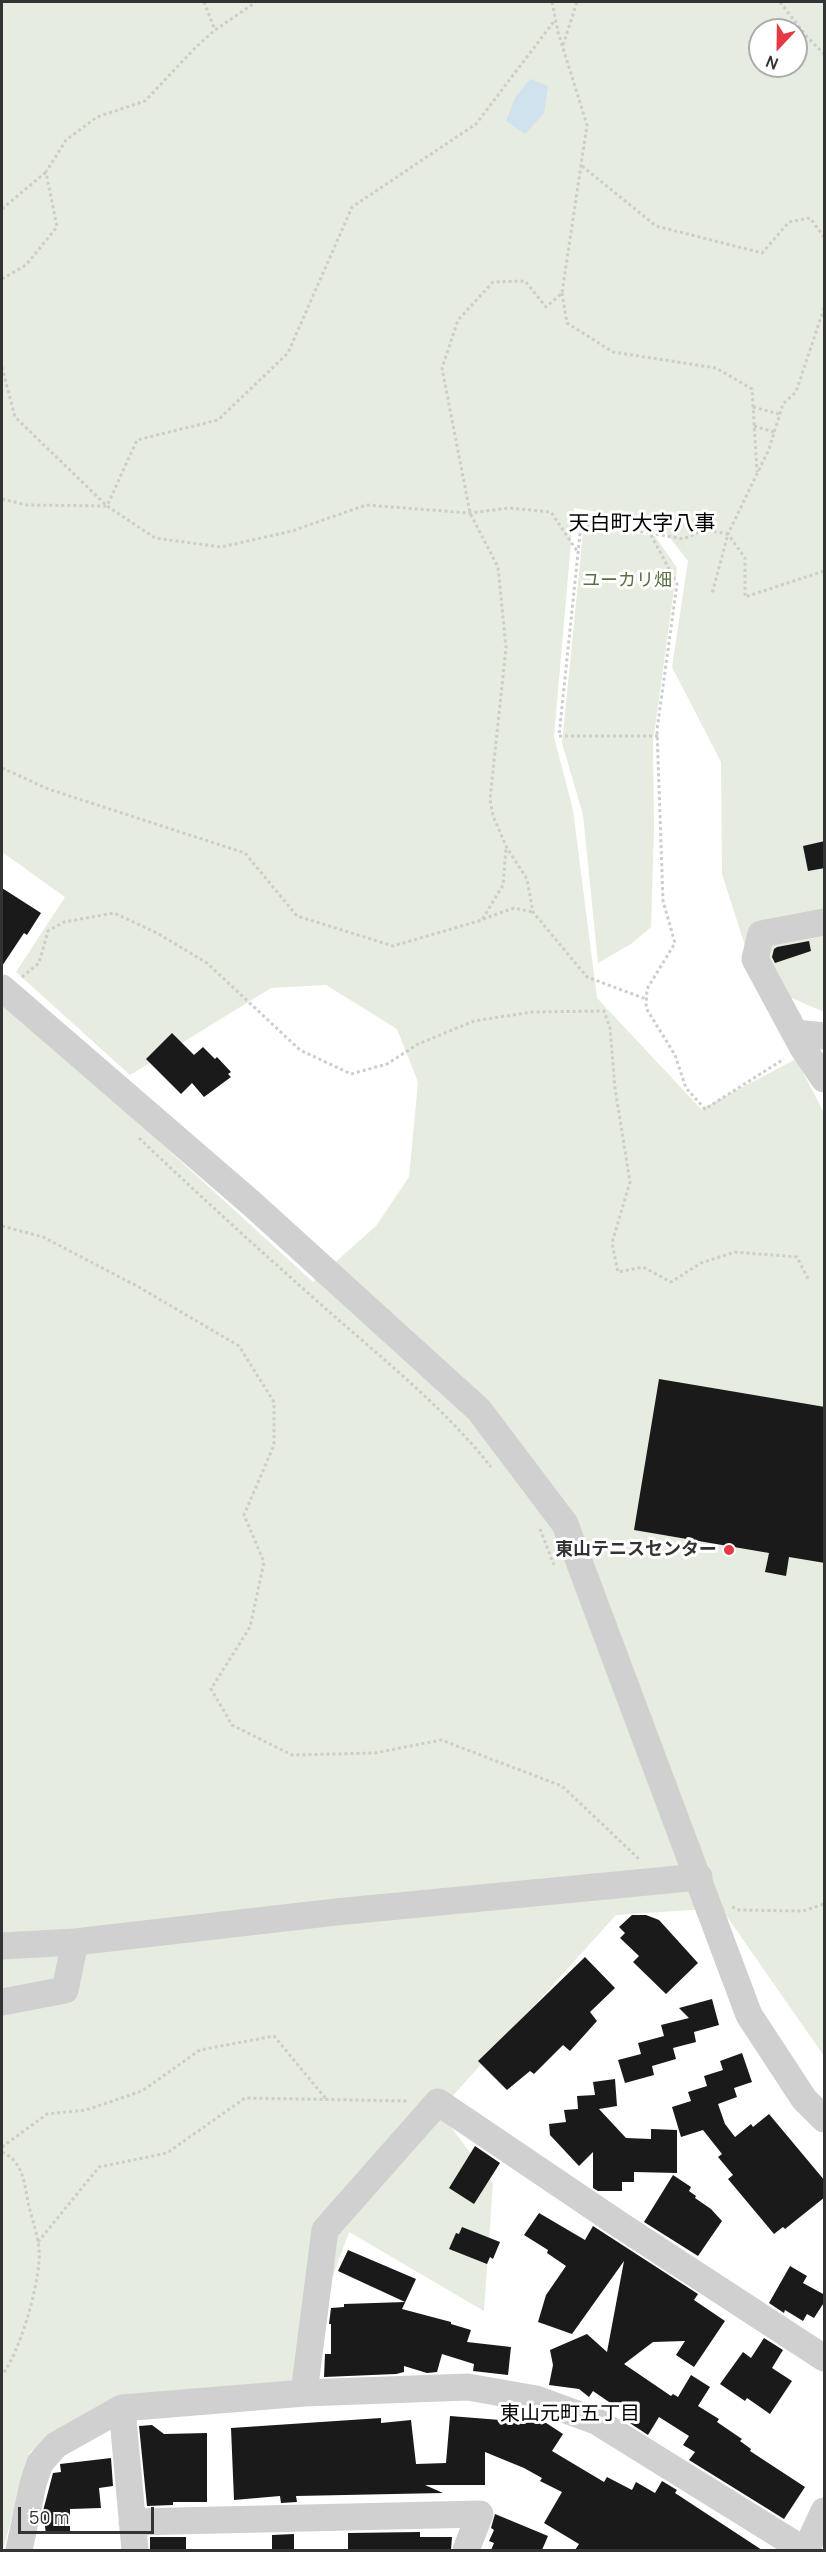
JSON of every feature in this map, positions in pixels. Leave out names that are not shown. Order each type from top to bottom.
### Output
[{"type":"street","points":[[825,922],[760,934],[755,959],[808,1039],[825,1079]]},
{"type":"street","points":[[4,989],[251,1203],[479,1410],[565,1524],[749,2015],[804,2098],[825,2119]]},
{"type":"street","points":[[2,1946],[75,1942],[336,1912],[663,1882],[703,1888]]},
{"type":"street","points":[[2,2002],[66,1990],[75,1942]]},
{"type":"street","points":[[304,2393],[325,2230],[438,2102],[620,2225],[825,2358]]},
{"type":"street","points":[[19,2550],[33,2484],[40,2463],[56,2445],[122,2408],[304,2393],[468,2387],[536,2399],[596,2421],[805,2550],[825,2511]]},
{"type":"street","points":[[122,2408],[135,2550]]},
{"type":"street","points":[[132,2522],[480,2514],[466,2550]]},
{"type":"path","points":[[204,2],[215,30]]},
{"type":"path","points":[[2,209],[46,172],[66,140],[97,117],[145,102],[215,30],[256,2]]},
{"type":"path","points":[[552,2],[562,47],[587,124],[562,293],[567,323],[612,352],[716,368],[752,389],[757,474]]},
{"type":"path","points":[[562,47],[578,2]]},
{"type":"path","points":[[780,2],[807,37],[825,54]]},
{"type":"path","points":[[107,506],[137,440],[218,420],[288,353],[352,207],[476,124],[555,20]]},
{"type":"path","points":[[582,166],[656,226],[762,253],[789,222],[810,218],[825,237]]},
{"type":"path","points":[[2,279],[26,265],[57,227],[46,172]]},
{"type":"path","points":[[562,293],[546,307],[525,281],[493,282],[458,320],[442,368],[470,513],[498,567],[506,648],[490,799],[493,816],[507,848],[527,879],[533,912],[587,977],[646,999]]},
{"type":"path","points":[[712,594],[728,534],[757,474],[783,404],[796,392],[825,308]]},
{"type":"path","points":[[2,367],[15,417],[107,506],[155,538],[221,547],[292,531],[366,505],[470,513],[509,508],[551,512],[578,552]]},
{"type":"path","points":[[753,407],[779,414]]},
{"type":"path","points":[[754,426],[774,432]]},
{"type":"path","points":[[2,499],[27,505],[107,506]]},
{"type":"path","points":[[658,736],[559,736],[581,524],[683,539],[705,531],[728,534],[745,558],[745,597],[825,571]]},
{"type":"path","points":[[650,533],[677,584],[658,736],[663,901],[675,943],[647,989],[646,1008],[675,1055],[686,1088],[705,1109],[808,1039]]},
{"type":"path","points":[[2,768],[48,789],[245,853],[297,916],[393,946],[482,920],[514,908],[533,912]]},
{"type":"path","points":[[482,920],[503,885],[507,848]]},
{"type":"path","points":[[4,989],[39,963],[48,931],[64,922],[114,913],[157,933],[207,963],[300,1050],[351,1074],[387,1064],[418,1044],[474,1020],[532,1012],[604,1011],[610,1028],[615,1088],[630,1182],[612,1243],[618,1272],[643,1267],[670,1282],[701,1263],[735,1252],[797,1257],[808,1279]]},
{"type":"path","points":[[135,1135],[227,1222],[471,1440],[498,1475]]},
{"type":"path","points":[[2,1226],[43,1238],[137,1286],[239,1346],[274,1402],[274,1445],[244,1515],[264,1562],[255,1606],[250,1627],[212,1689],[232,1725],[292,1755],[375,1753],[441,1740],[562,1786],[663,1882]]},
{"type":"path","points":[[539,1527],[557,1571]]},
{"type":"path","points":[[703,1888],[739,1910],[803,1911],[825,1904]]},
{"type":"path","points":[[2,2147],[47,2114],[86,2110],[142,2091],[200,2050],[274,2036],[327,2100]]},
{"type":"path","points":[[38,2242],[99,2167],[167,2153],[245,2098],[438,2102]]},
{"type":"path","points":[[2,2152],[21,2169],[38,2242],[39,2261],[23,2332],[9,2365],[2,2375]]},
{"type":"green space","points":[[2,2],[824,2],[824,1012],[757,983],[722,874],[721,762],[672,667],[688,561],[658,522],[574,508],[554,737],[573,810],[597,998],[701,1109],[796,1059],[824,1113],[824,2056],[721,1908],[616,1915],[439,2111],[493,2183],[484,2311],[349,2232],[292,2387],[107,2401],[30,2452],[3,2550],[2,1005],[82,1071],[313,1282],[376,1226],[409,1177],[418,1082],[397,1029],[326,985],[271,988],[130,1075],[16,972],[65,897],[2,852]]},
{"type":"green space","name":"ユーカリ畑","points":[[616,531],[655,536],[677,568],[653,742],[654,827],[651,927],[631,944],[598,963],[583,815],[562,743],[583,533]]},
{"type":"water","points":[[530,79],[548,86],[544,113],[525,134],[506,121],[515,98]]},
{"type":"building","points":[[825,841],[825,868],[808,871],[803,846]]},
{"type":"building","points":[[2,888],[41,913],[27,935],[24,933],[2,966]]},
{"type":"building","points":[[809,941],[811,951],[775,963],[772,957],[777,947]]},
{"type":"building","points":[[172,1033],[194,1055],[203,1047],[215,1059],[217,1057],[231,1072],[228,1074],[231,1077],[204,1097],[192,1083],[181,1094],[146,1059]]},
{"type":"building","points":[[659,1379],[825,1407],[825,1563],[789,1557],[786,1576],[765,1572],[769,1553],[634,1530]]},
{"type":"building","points":[[632,1915],[646,1915],[659,1920],[698,1963],[666,1994],[633,1962],[639,1956],[620,1938],[625,1933],[619,1927]]},
{"type":"building","points":[[585,1957],[615,1988],[590,2012],[597,2021],[570,2051],[563,2045],[534,2074],[530,2071],[507,2090],[478,2061]]},
{"type":"building","points":[[712,1999],[719,2025],[694,2032],[696,2042],[673,2048],[676,2059],[652,2066],[654,2075],[625,2083],[618,2060],[641,2054],[638,2043],[664,2036],[661,2025],[689,2018],[679,2008]]},
{"type":"building","points":[[742,2053],[752,2082],[734,2088],[737,2097],[718,2104],[725,2124],[735,2137],[751,2124],[753,2127],[769,2114],[825,2181],[825,2197],[785,2229],[783,2227],[774,2234],[728,2179],[733,2175],[718,2157],[722,2154],[703,2130],[681,2137],[672,2107],[691,2101],[688,2092],[707,2086],[704,2076],[723,2070],[720,2061]]},
{"type":"building","points":[[615,2079],[617,2106],[599,2109],[626,2138],[651,2139],[651,2129],[677,2130],[677,2173],[634,2172],[634,2182],[622,2182],[622,2191],[598,2191],[593,2188],[593,2152],[579,2166],[550,2135],[549,2124],[566,2122],[564,2110],[578,2109],[577,2096],[595,2095],[593,2082]]},
{"type":"building","points":[[475,2146],[500,2163],[474,2204],[449,2188]]},
{"type":"building","points":[[673,2175],[691,2187],[689,2191],[696,2196],[695,2198],[711,2209],[722,2221],[698,2256],[644,2222]]},
{"type":"building","points":[[539,2213],[585,2240],[593,2226],[698,2294],[694,2300],[725,2321],[694,2367],[676,2355],[685,2341],[653,2342],[624,2364],[671,2396],[673,2394],[678,2397],[691,2375],[710,2387],[698,2406],[719,2419],[717,2422],[742,2439],[740,2441],[751,2449],[750,2451],[805,2487],[784,2519],[689,2460],[695,2452],[683,2445],[689,2436],[659,2417],[648,2435],[622,2418],[625,2413],[593,2391],[589,2397],[579,2389],[549,2385],[553,2365],[550,2350],[587,2334],[607,2352],[624,2261],[572,2334],[538,2322],[546,2295],[566,2266],[547,2253],[548,2250],[524,2235]]},
{"type":"building","points":[[462,2227],[500,2242],[493,2259],[490,2257],[487,2264],[449,2249],[456,2233],[459,2234]]},
{"type":"building","points":[[348,2250],[416,2279],[402,2309],[451,2322],[451,2324],[471,2330],[467,2342],[511,2347],[508,2375],[473,2371],[474,2364],[442,2354],[437,2372],[427,2373],[404,2366],[404,2372],[396,2374],[324,2377],[325,2354],[331,2354],[331,2324],[329,2324],[331,2308],[344,2307],[344,2304],[405,2302],[338,2271]]},
{"type":"building","points":[[790,2266],[807,2276],[803,2283],[825,2295],[825,2301],[814,2318],[807,2314],[803,2321],[785,2310],[784,2313],[769,2303]]},
{"type":"building","points":[[764,2338],[783,2350],[772,2368],[792,2381],[770,2414],[747,2398],[745,2401],[720,2384],[743,2352],[751,2358]]},
{"type":"building","points":[[516,2411],[534,2415],[563,2434],[552,2451],[604,2482],[607,2477],[632,2490],[636,2482],[655,2493],[662,2481],[677,2490],[675,2493],[762,2550],[575,2550],[579,2544],[544,2523],[562,2492],[540,2481],[542,2478],[524,2468],[485,2452],[485,2485],[425,2485],[443,2493],[296,2496],[297,2502],[281,2503],[280,2496],[234,2500],[231,2428],[381,2418],[381,2423],[411,2420],[416,2464],[446,2463],[450,2416],[513,2421]]},
{"type":"building","points":[[152,2425],[164,2434],[207,2433],[207,2502],[173,2502],[173,2505],[147,2506],[139,2426]]},
{"type":"building","points":[[111,2458],[113,2486],[99,2488],[101,2508],[70,2509],[70,2531],[46,2534],[43,2511],[53,2473],[61,2472],[60,2464]]},
{"type":"building","points":[[495,2514],[548,2536],[542,2550],[491,2550],[494,2543],[489,2541],[494,2530],[491,2528]]},
{"type":"building","points":[[420,2532],[420,2537],[452,2537],[451,2550],[348,2550],[348,2533]]},
{"type":"building","points":[[294,2534],[294,2550],[272,2550],[272,2535]]},
{"type":"building","points":[[150,2537],[186,2537],[186,2550],[150,2550]]},
{"type":"place","name":"東山テニスセンター","points":[[729,1550]]},
{"type":"district","name":"天白町大字八事","points":[[642,524]]},
{"type":"district","name":"東山元町五丁目","points":[[570,2414]]}]
